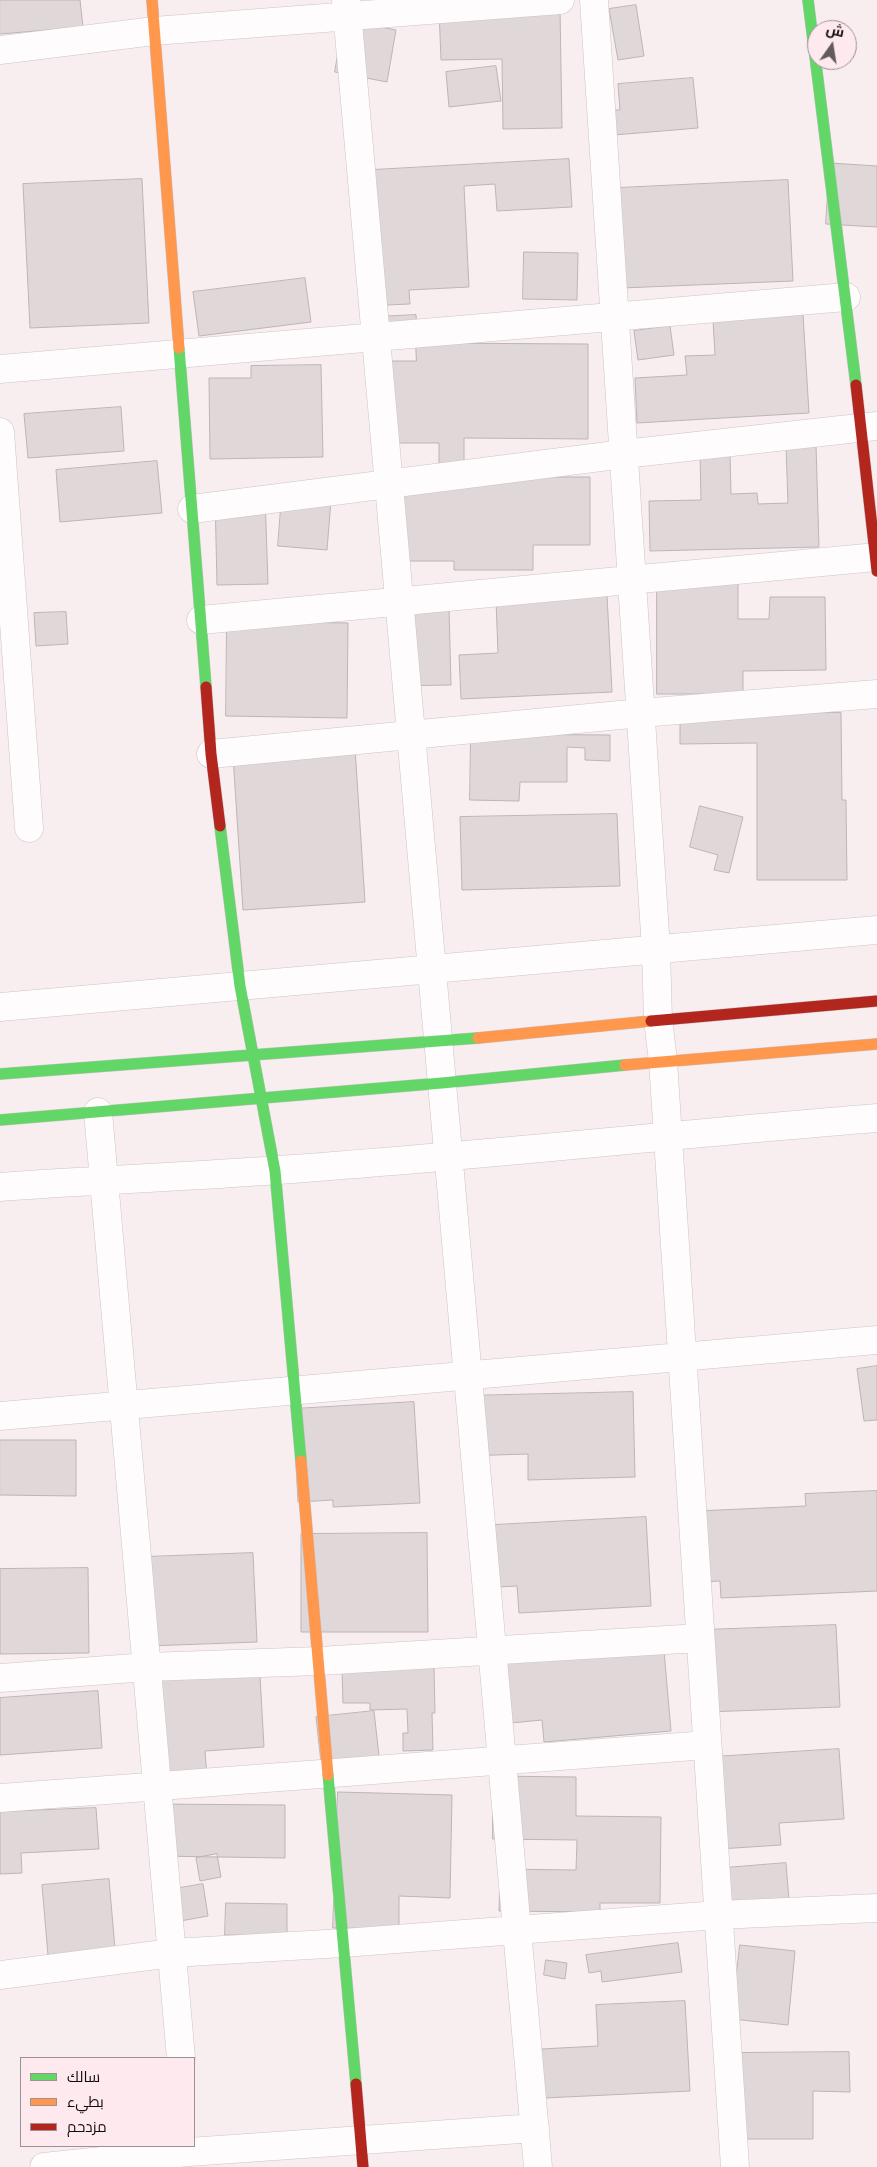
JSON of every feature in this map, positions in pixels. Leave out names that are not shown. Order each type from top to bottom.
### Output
[{"type":"street","points":[[152,0],[211,754],[240,986],[263,1098],[275,1171],[363,2167]]},
{"type":"street","points":[[0,50],[347,8],[560,0]]},
{"type":"street","points":[[594,0],[656,949],[658,1020],[663,1061],[666,1135],[735,2167]]},
{"type":"street","points":[[808,0],[846,297],[868,427],[877,571]]},
{"type":"street","points":[[347,8],[440,1042],[442,1083],[538,2167]]},
{"type":"street","points":[[0,369],[181,352],[615,318],[846,297]]},
{"type":"street","points":[[192,509],[624,454],[868,427]]},
{"type":"street","points":[[0,432],[30,828]]},
{"type":"street","points":[[201,620],[877,558]]},
{"type":"street","points":[[211,754],[877,694]]},
{"type":"street","points":[[0,1007],[877,930]]},
{"type":"street","points":[[0,1074],[253,1054],[440,1042],[658,1020],[877,1001]]},
{"type":"street","points":[[0,1120],[442,1083],[663,1061],[877,1044]]},
{"type":"street","points":[[98,1112],[181,2057]]},
{"type":"street","points":[[0,1187],[275,1171],[449,1157],[666,1135],[877,1118]]},
{"type":"street","points":[[0,1416],[877,1340]]},
{"type":"street","points":[[0,1678],[147,1667],[319,1661],[700,1638]]},
{"type":"street","points":[[0,1798],[157,1788],[707,1745]]},
{"type":"street","points":[[0,1975],[172,1953],[343,1943],[718,1915],[877,1908]]},
{"type":"street","points":[[44,2167],[361,2139],[535,2128]]},
{"type":"building","points":[[0,0],[80,0],[83,27],[0,34]]},
{"type":"building","points":[[636,5],[644,56],[618,60],[609,9]]},
{"type":"building","points":[[560,8],[562,128],[503,129],[502,59],[441,60],[439,9]]},
{"type":"building","points":[[344,20],[396,30],[387,82],[335,72]]},
{"type":"building","points":[[496,66],[501,101],[449,107],[446,72]]},
{"type":"building","points":[[693,78],[698,128],[614,135],[611,110],[620,110],[618,84]]},
{"type":"building","points":[[569,159],[572,207],[497,211],[495,184],[464,186],[469,287],[409,290],[410,304],[364,306],[355,171]]},
{"type":"building","points":[[830,163],[877,166],[877,227],[826,224]]},
{"type":"building","points":[[142,179],[149,323],[30,328],[23,184]]},
{"type":"building","points":[[788,180],[793,281],[622,288],[617,188]]},
{"type":"building","points":[[524,252],[578,253],[577,300],[523,299]]},
{"type":"building","points":[[305,278],[311,322],[199,336],[193,292]]},
{"type":"building","points":[[803,314],[809,413],[637,423],[635,378],[687,375],[685,356],[715,355],[713,320]]},
{"type":"building","points":[[416,315],[417,333],[370,317]]},
{"type":"building","points":[[670,326],[674,355],[638,360],[634,331]]},
{"type":"building","points":[[416,343],[588,344],[588,439],[464,438],[464,464],[439,464],[439,443],[381,443],[381,361],[416,361]]},
{"type":"building","points":[[321,365],[323,457],[210,459],[209,378],[251,378],[251,366]]},
{"type":"building","points":[[121,407],[124,451],[28,458],[24,414]]},
{"type":"building","points":[[816,445],[819,547],[650,551],[649,501],[701,500],[700,453],[730,453],[731,494],[757,493],[758,504],[788,503],[786,446]]},
{"type":"building","points":[[157,461],[162,513],[60,522],[56,470]]},
{"type":"building","points":[[386,477],[590,477],[590,545],[533,545],[533,570],[454,570],[454,561],[386,561]]},
{"type":"building","points":[[265,494],[268,584],[217,585],[215,495]]},
{"type":"building","points":[[282,496],[331,500],[327,550],[278,546]]},
{"type":"building","points":[[657,582],[738,582],[738,619],[769,619],[770,597],[825,597],[826,670],[743,671],[743,694],[657,694]]},
{"type":"building","points":[[607,595],[612,692],[461,699],[459,655],[498,653],[496,600]]},
{"type":"building","points":[[449,609],[451,685],[393,686],[391,610]]},
{"type":"building","points":[[66,612],[68,644],[36,646],[34,613]]},
{"type":"building","points":[[227,621],[348,623],[347,718],[226,716]]},
{"type":"building","points":[[841,713],[842,800],[846,800],[847,880],[757,880],[757,743],[680,744],[680,714]]},
{"type":"building","points":[[471,734],[610,735],[610,761],[585,760],[585,748],[567,747],[567,782],[520,782],[519,801],[470,800]]},
{"type":"building","points":[[355,748],[365,902],[243,910],[233,756]]},
{"type":"building","points":[[700,806],[743,817],[729,873],[714,870],[718,855],[690,847]]},
{"type":"building","points":[[617,814],[620,886],[462,890],[460,817]]},
{"type":"building","points":[[877,1366],[877,1420],[864,1421],[857,1369]]},
{"type":"building","points":[[633,1392],[635,1477],[528,1480],[528,1454],[463,1456],[462,1396]]},
{"type":"building","points":[[414,1402],[420,1503],[333,1507],[333,1500],[298,1502],[293,1409]]},
{"type":"building","points":[[0,1440],[76,1440],[76,1496],[0,1495]]},
{"type":"building","points":[[877,1491],[877,1591],[721,1598],[720,1581],[701,1582],[698,1511],[806,1506],[805,1494]]},
{"type":"building","points":[[646,1517],[651,1606],[519,1613],[517,1586],[479,1588],[475,1526]]},
{"type":"building","points":[[427,1533],[428,1632],[301,1632],[301,1534]]},
{"type":"building","points":[[253,1553],[257,1642],[149,1646],[145,1557]]},
{"type":"building","points":[[88,1568],[89,1653],[0,1654],[0,1569]]},
{"type":"building","points":[[836,1625],[840,1707],[707,1712],[704,1630]]},
{"type":"building","points":[[663,1639],[671,1731],[544,1742],[542,1720],[490,1725],[484,1655]]},
{"type":"building","points":[[434,1667],[435,1713],[432,1713],[433,1750],[403,1751],[403,1733],[408,1733],[407,1709],[370,1710],[370,1703],[343,1703],[342,1670]]},
{"type":"building","points":[[260,1676],[264,1747],[205,1751],[207,1777],[149,1780],[144,1681]]},
{"type":"building","points":[[98,1691],[102,1748],[0,1755],[0,1698]]},
{"type":"building","points":[[374,1711],[379,1756],[321,1763],[316,1717]]},
{"type":"building","points":[[839,1749],[844,1819],[779,1823],[781,1845],[719,1849],[713,1757]]},
{"type":"building","points":[[493,1776],[576,1777],[576,1816],[661,1817],[660,1903],[600,1903],[600,1912],[499,1911],[500,1869],[576,1870],[577,1840],[493,1839]]},
{"type":"building","points":[[338,1792],[452,1795],[450,1898],[399,1896],[399,1929],[333,1928]]},
{"type":"building","points":[[156,1804],[285,1805],[285,1858],[156,1856]]},
{"type":"building","points":[[96,1808],[99,1849],[21,1853],[22,1873],[0,1874],[0,1812]]},
{"type":"building","points":[[217,1854],[221,1877],[200,1881],[196,1858]]},
{"type":"building","points":[[786,1863],[789,1900],[728,1906],[725,1868]]},
{"type":"building","points":[[109,1879],[115,1949],[48,1955],[42,1885]]},
{"type":"building","points":[[203,1884],[208,1916],[169,1923],[163,1891]]},
{"type":"building","points":[[226,1903],[287,1904],[287,1936],[225,1935]]},
{"type":"building","points":[[678,1943],[682,1972],[602,1982],[601,1971],[589,1973],[586,1955]]},
{"type":"building","points":[[740,1945],[795,1951],[788,2025],[732,2019]]},
{"type":"building","points":[[546,1960],[567,1963],[565,1979],[544,1975]]},
{"type":"building","points":[[685,2001],[690,2091],[524,2099],[522,2050],[598,2046],[596,2005]]},
{"type":"building","points":[[849,2052],[850,2092],[813,2091],[813,2139],[735,2139],[733,2053]]},
{"type":"traffic: fast","points":[[808,0],[856,385]]},
{"type":"traffic: fast","points":[[179,348],[206,687]]},
{"type":"traffic: fast","points":[[220,826],[240,986],[275,1171],[301,1461]]},
{"type":"traffic: fast","points":[[0,1074],[478,1038]]},
{"type":"traffic: fast","points":[[0,1120],[442,1083],[625,1065]]},
{"type":"traffic: fast","points":[[328,1775],[356,2084]]},
{"type":"traffic: slow","points":[[152,0],[179,348]]},
{"type":"traffic: slow","points":[[478,1038],[651,1021]]},
{"type":"traffic: slow","points":[[625,1065],[877,1044]]},
{"type":"traffic: slow","points":[[301,1461],[328,1775]]},
{"type":"traffic: jam","points":[[856,385],[877,571]]},
{"type":"traffic: jam","points":[[206,687],[211,754],[220,826]]},
{"type":"traffic: jam","points":[[651,1021],[877,1001]]},
{"type":"traffic: jam","points":[[356,2084],[363,2167]]}]
